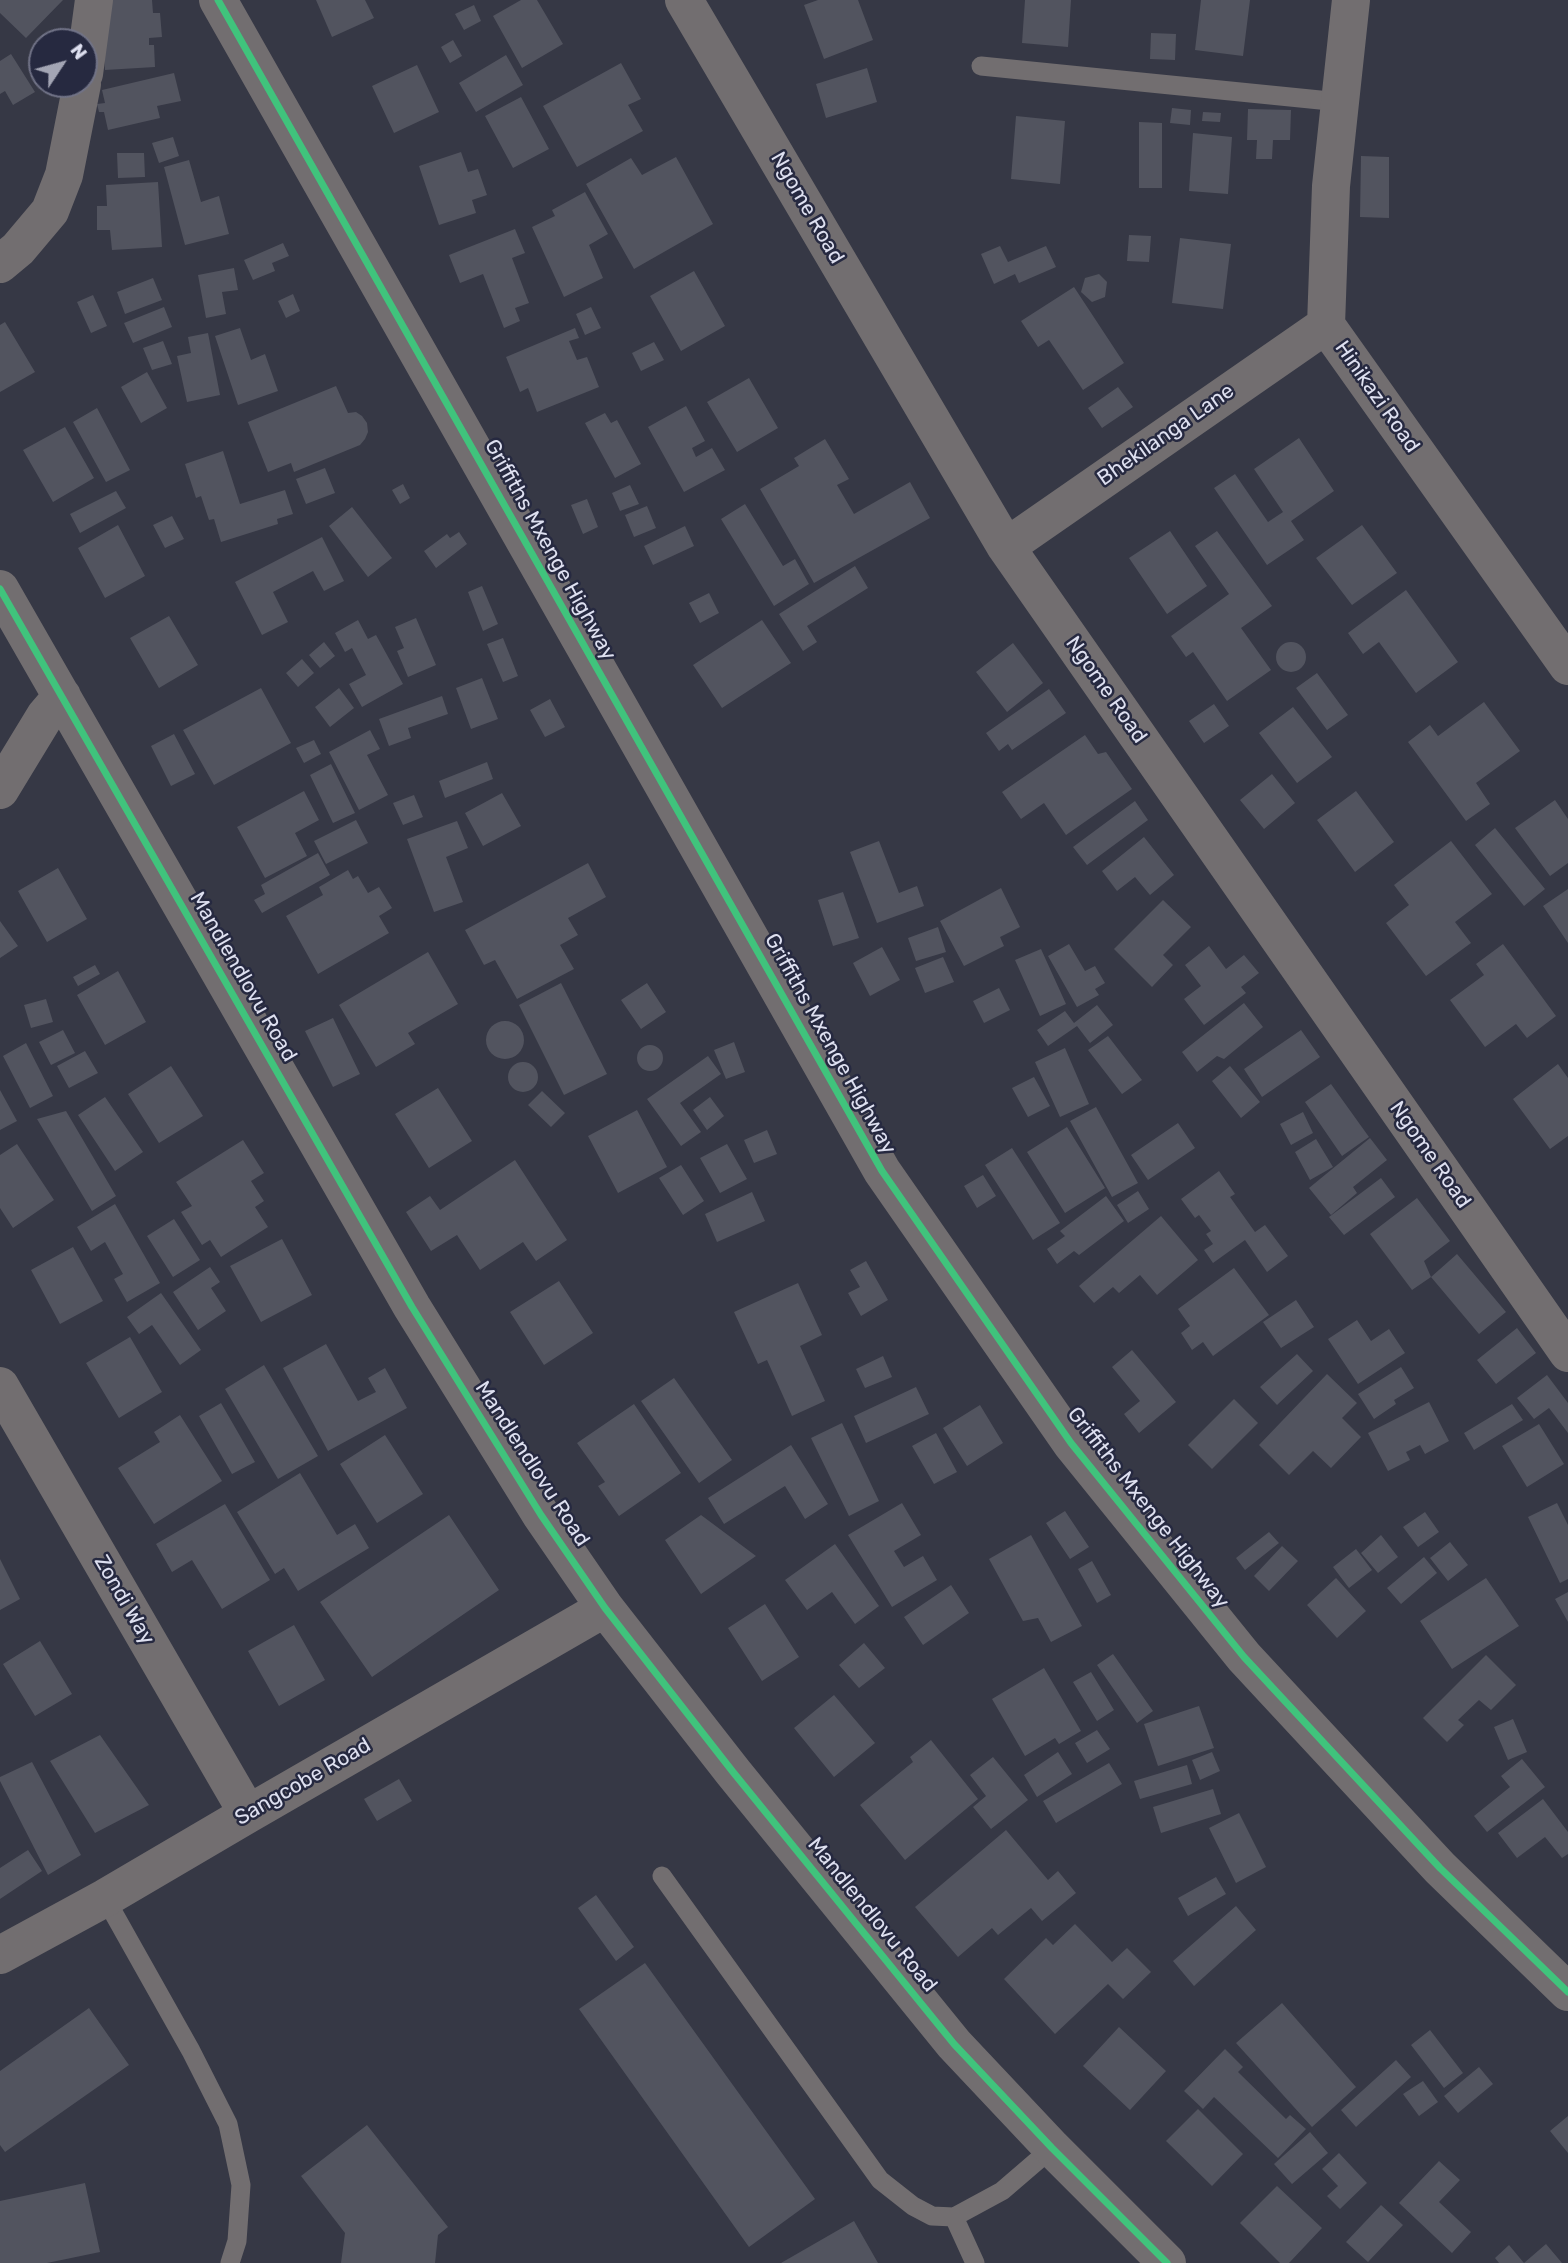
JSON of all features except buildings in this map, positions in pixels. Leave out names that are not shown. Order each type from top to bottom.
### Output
[{"type":"street","points":[[90,28],[93,0]]},
{"type":"street","name":"Griffiths Mxenge Highway","points":[[218,0],[882,1171],[1071,1443],[1244,1657],[1440,1868],[1568,1992]]},
{"type":"street","name":"Ngome Road","points":[[684,0],[1006,547],[1568,1353]]},
{"type":"street","name":"Hinikazi Road","points":[[1351,0],[1331,186],[1325,325],[1568,666]]},
{"type":"street","points":[[0,264],[19,249],[50,211],[64,175],[79,98]]},
{"type":"street","name":"Bhekilanga Lane","points":[[1006,547],[1325,325]]},
{"type":"street","name":"Mandlendlovu Road","points":[[0,589],[412,1307],[541,1515],[605,1608],[733,1772],[954,2044],[1052,2148],[1167,2263]]},
{"type":"street","points":[[1,786],[45,716],[62,696]]},
{"type":"street","name":"Zondi Way","points":[[0,1386],[248,1814]]},
{"type":"street","name":"Sangcobe Road","points":[[0,1955],[105,1898],[605,1608]]},
{"type":"lane","points":[[981,66],[1340,102]]},
{"type":"lane","points":[[662,1876],[880,2179],[913,2206],[932,2216],[954,2217],[1002,2191],[1052,2148]]},
{"type":"lane","points":[[105,1898],[191,2051],[228,2124],[242,2185],[237,2241],[230,2263]]},
{"type":"lane","points":[[954,2217],[975,2263]]},
{"type":"cycle path","points":[[218,0],[882,1171],[1071,1443],[1244,1657],[1440,1868],[1568,1992]]},
{"type":"cycle path","points":[[0,589],[412,1307],[541,1515],[605,1608],[733,1772],[954,2044],[1052,2148],[1167,2263]]}]
